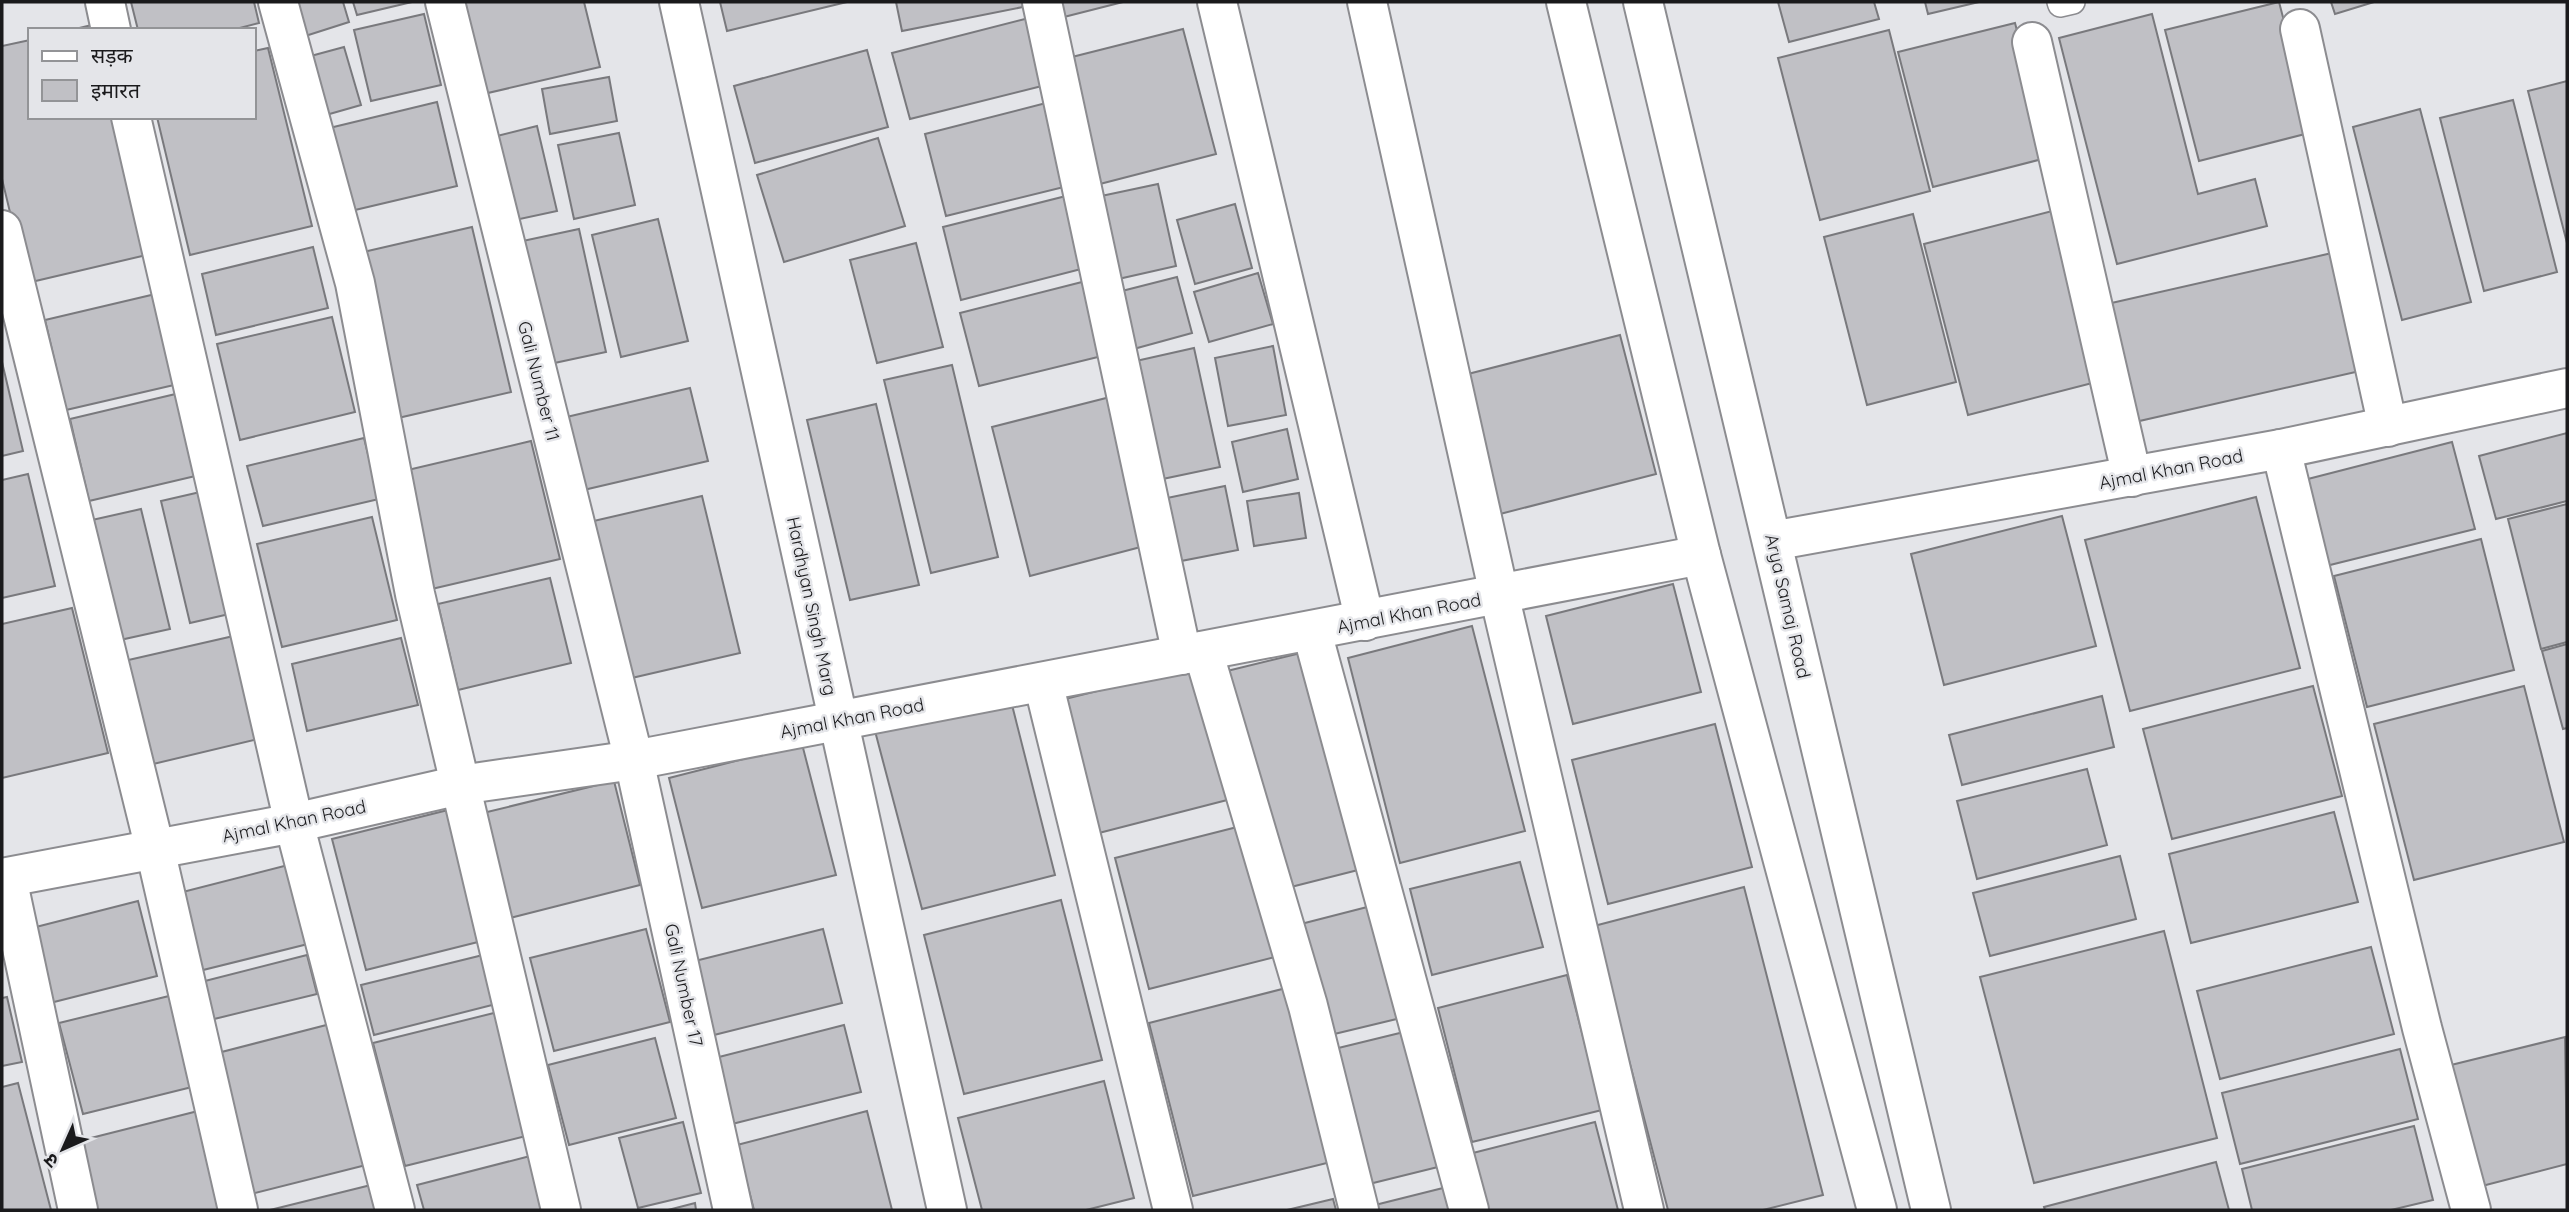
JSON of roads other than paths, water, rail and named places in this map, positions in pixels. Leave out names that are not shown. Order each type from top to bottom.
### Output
[{"type":"street","points":[[105,2],[111,28]]},
{"type":"street","points":[[278,2],[355,283],[415,594],[561,1210]]},
{"type":"street","name":"Gali Number 11","points":[[445,2],[634,760]]},
{"type":"street","name":"Hardhyan Singh Marg","points":[[679,2],[947,1210]]},
{"type":"street","points":[[1042,2],[1193,653],[1308,1006],[1359,1210]]},
{"type":"street","points":[[1217,2],[1365,621]]},
{"type":"street","points":[[1367,2],[1499,594],[1644,1210]]},
{"type":"street","points":[[1566,2],[1701,555],[1877,1210]]},
{"type":"street","name":"Arya Samaj Road","points":[[1643,2],[1931,1210]]},
{"type":"street","points":[[2300,29],[2388,427]]},
{"type":"street","points":[[2032,42],[2132,477]]},
{"type":"street","points":[[131,119],[294,823],[395,1210]]},
{"type":"street","points":[[2,230],[155,849],[238,1210]]},
{"type":"street","name":"Ajmal Khan Road","points":[[1772,541],[2281,449],[2567,388]]},
{"type":"street","points":[[2281,449],[2422,1028],[2471,1210]]},
{"type":"street","name":"Ajmal Khan Road","points":[[4,878],[294,823],[460,785],[634,760],[1312,632],[1701,555]]},
{"type":"street","points":[[1312,632],[1469,1210]]},
{"type":"street","points":[[1043,682],[1173,1210]]},
{"type":"street","name":"Gali Number 17","points":[[634,760],[733,1210]]},
{"type":"street","points":[[4,878],[78,1210]]},
{"type":"lane","points":[[2059,2],[2060,5],[2073,2]]}]
